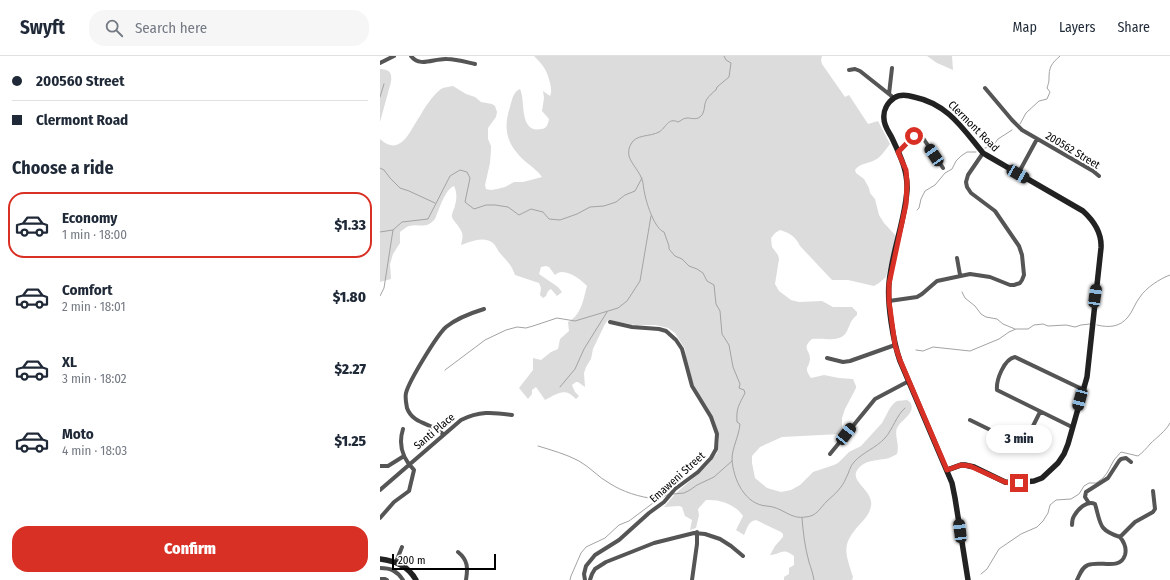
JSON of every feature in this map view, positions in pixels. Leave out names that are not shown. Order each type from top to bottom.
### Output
[{"type":"street","points":[[380,63],[394,56]]},
{"type":"street","points":[[411,56],[415,61],[420,62],[426,62],[443,57],[475,64]]},
{"type":"street","points":[[465,61],[467,56]]},
{"type":"street","points":[[892,68],[892,96],[885,108],[884,119],[906,170],[907,187],[906,204],[889,284],[889,301],[895,345],[952,483],[956,498],[968,580]]},
{"type":"street","points":[[849,70],[855,69],[860,71],[892,96]]},
{"type":"street","name":"200562 Street","points":[[985,88],[1017,126],[1099,176]]},
{"type":"street","name":"Clermont Road","points":[[892,96],[906,95],[922,98],[935,104],[954,117],[983,153],[992,160],[1079,209],[1088,216],[1099,232],[1101,239],[1088,370],[1084,390],[1062,459],[1047,475],[1038,480],[1019,483],[1010,483],[995,478],[974,467],[965,465],[947,470]]},
{"type":"street","points":[[898,152],[918,134],[923,138],[943,168]]},
{"type":"street","name":"200562 Street","points":[[1018,174],[1037,139]]},
{"type":"street","points":[[889,301],[917,297],[937,281],[960,275],[976,274],[1010,285],[1014,285],[1022,280],[1024,275],[1022,252],[1019,246],[995,211],[971,193],[966,187],[968,175],[983,153]]},
{"type":"street","points":[[957,258],[960,275]]},
{"type":"street","points":[[443,434],[416,419],[409,412],[406,401],[408,387],[436,339],[445,328],[468,314],[484,309]]},
{"type":"street","name":"Emaweni Street","points":[[585,580],[584,574],[586,566],[595,555],[619,540],[649,513],[658,507],[673,491],[698,472],[714,455],[716,449],[717,438],[712,417],[692,386],[682,350],[676,340],[662,330],[632,327],[610,322]]},
{"type":"street","points":[[827,358],[843,362],[850,361],[895,345]]},
{"type":"street","points":[[1072,427],[997,390],[998,381],[1007,362],[1011,358],[1018,358],[1084,390]]},
{"type":"street","points":[[830,454],[875,399],[909,381]]},
{"type":"street","name":"Santi Place","points":[[380,490],[443,434],[455,424],[467,417],[490,412],[512,415]]},
{"type":"street","points":[[970,420],[1017,443],[1021,443],[1027,438],[1040,412]]},
{"type":"street","points":[[380,518],[394,502],[409,491],[414,472],[404,456],[401,439],[403,430]]},
{"type":"street","points":[[380,466],[388,466],[404,456]]},
{"type":"street","points":[[1089,503],[1085,497],[1086,492],[1108,478],[1121,459],[1126,458],[1131,462]]},
{"type":"street","points":[[1120,537],[1135,522],[1152,513],[1154,508],[1153,491]]},
{"type":"street","points":[[1072,525],[1073,517],[1082,507],[1089,503],[1095,504],[1102,528],[1120,537],[1126,549],[1125,555],[1121,562],[1112,564],[1095,563],[1088,565],[1081,571],[1078,580]]},
{"type":"street","points":[[692,580],[697,544],[697,532]]},
{"type":"street","points":[[590,580],[595,569],[606,562],[654,543],[697,532],[720,540],[731,546],[743,556]]},
{"type":"street","points":[[396,562],[402,546]]},
{"type":"street","points":[[458,552],[465,558],[467,567],[466,580]]},
{"type":"street","points":[[380,559],[396,562],[405,567],[416,580]]},
{"type":"street","points":[[380,568],[393,569],[403,580]]},
{"type":"street","points":[[380,579],[387,580]]},
{"type":"shaded area","points":[[534,56],[822,56],[822,64],[845,97],[849,95],[868,124],[878,121],[890,144],[877,159],[859,166],[855,170],[856,173],[864,179],[870,193],[875,199],[879,215],[896,236],[886,277],[874,286],[848,280],[832,280],[800,246],[797,240],[787,232],[780,230],[771,238],[772,247],[779,259],[775,284],[779,291],[791,300],[799,302],[822,301],[833,307],[852,307],[857,312],[857,315],[852,321],[845,335],[837,339],[812,339],[807,345],[810,359],[807,370],[811,378],[824,375],[853,379],[856,386],[842,418],[842,432],[841,434],[782,437],[760,447],[752,456],[755,478],[767,488],[781,492],[791,490],[800,485],[813,472],[838,463],[849,452],[861,446],[882,423],[894,403],[897,401],[907,400],[910,402],[912,406],[910,413],[899,425],[896,431],[898,447],[897,454],[889,458],[865,463],[856,473],[856,478],[869,495],[871,506],[867,516],[854,531],[847,543],[846,549],[853,577],[852,580],[784,580],[784,577],[789,574],[789,568],[794,565],[794,556],[784,551],[770,555],[775,546],[783,537],[783,534],[756,520],[749,524],[744,535],[736,530],[743,516],[736,508],[722,501],[706,500],[698,509],[699,515],[696,528],[690,530],[692,520],[685,516],[682,507],[664,507],[675,494],[707,466],[717,453],[719,441],[714,419],[692,381],[687,366],[685,349],[675,333],[668,328],[655,325],[635,325],[608,320],[593,349],[591,359],[586,367],[584,373],[585,387],[578,382],[572,385],[575,392],[579,396],[576,399],[568,393],[561,392],[545,400],[536,387],[532,390],[532,394],[528,399],[519,388],[533,370],[533,358],[541,360],[551,352],[558,349],[560,339],[569,331],[568,322],[573,319],[579,311],[587,286],[572,274],[563,272],[555,275],[549,267],[541,267],[539,274],[558,287],[562,292],[557,296],[551,289],[543,298],[540,295],[541,288],[539,283],[515,275],[510,265],[495,245],[490,241],[478,240],[461,245],[462,233],[452,217],[456,198],[454,186],[445,195],[435,219],[432,222],[425,225],[409,226],[400,232],[400,243],[393,254],[390,264],[391,279],[380,282],[380,139],[387,144],[399,144],[404,140],[435,94],[442,88],[453,86],[466,94],[475,97],[481,102],[492,104],[495,106],[497,112],[496,117],[488,128],[488,139],[491,150],[490,163],[485,185],[486,189],[497,189],[514,182],[523,182],[542,177],[515,150],[508,138],[507,131],[508,116],[512,99],[514,94],[520,89],[522,94],[524,115],[529,126],[534,129],[542,129],[548,124],[549,119],[542,111],[544,98],[543,91],[550,96],[551,86],[546,71]]},
{"type":"shaded area","points":[[927,56],[952,56],[953,70],[937,63]]},
{"type":"shaded area","points":[[380,69],[390,72],[391,82],[380,122]]},
{"type":"waterway","points":[[724,56],[726,60],[731,63],[729,77],[717,87],[708,98],[702,115],[695,119],[686,118],[678,122],[669,122],[659,132],[636,139],[630,147],[629,156],[642,179],[644,193],[652,216],[664,232],[669,249],[675,256],[682,259],[689,266],[703,273],[707,281],[714,285],[716,304],[720,311],[722,334],[729,345],[733,367],[740,384],[739,388],[744,390],[745,393],[738,410],[737,422],[740,424],[732,455],[735,475],[742,490],[752,501],[759,505],[773,507],[795,517],[806,517],[813,515],[840,488],[851,465],[861,455],[878,445],[885,438],[905,408]]},
{"type":"waterway","points":[[1020,124],[1026,113],[1039,101],[1047,99],[1050,92],[1047,88],[1050,69],[1060,56]]},
{"type":"waterway","points":[[380,97],[384,84]]},
{"type":"waterway","points":[[985,148],[993,146],[998,139],[1012,130]]},
{"type":"waterway","points":[[917,210],[925,191],[935,185],[945,173],[952,169],[956,161],[961,156],[967,152],[976,152]]},
{"type":"waterway","points":[[380,168],[384,170],[400,188],[435,203]]},
{"type":"waterway","points":[[380,296],[384,288],[393,230],[402,222],[428,219],[450,176],[460,170],[467,172],[470,178],[465,202],[474,209],[486,205],[495,205],[508,207],[519,215],[531,209],[543,212],[549,219],[560,220],[577,214],[590,207],[604,206],[616,202],[625,195],[635,191],[642,178]]},
{"type":"waterway","points":[[445,370],[485,340],[506,330],[517,327],[526,328],[557,318],[575,321],[618,308],[627,301],[640,281],[651,216]]},
{"type":"waterway","points":[[380,232],[393,230]]},
{"type":"waterway","points":[[1097,325],[1114,326],[1121,323],[1130,315],[1138,299],[1149,287],[1157,281],[1170,275]]},
{"type":"waterway","points":[[962,292],[965,298],[975,306],[981,314],[986,317],[997,319],[1003,324],[1015,329]]},
{"type":"waterway","points":[[560,387],[575,369],[584,349],[607,312]]},
{"type":"waterway","points":[[916,350],[923,351],[933,347],[970,351],[999,339],[1016,329],[1028,329],[1034,325],[1043,324],[1048,326],[1066,325],[1075,327],[1090,324]]},
{"type":"waterway","points":[[981,574],[987,569],[999,549],[1021,534],[1037,527],[1048,513],[1050,505],[1056,500],[1071,499],[1079,494],[1084,486],[1089,483],[1096,483],[1103,478],[1114,460],[1121,452],[1138,456],[1163,432],[1170,423]]},
{"type":"waterway","points":[[538,446],[564,454],[579,461],[605,481],[620,489],[643,497],[656,499]]},
{"type":"waterway","points":[[673,494],[684,493],[714,477],[732,461]]},
{"type":"waterway","points":[[570,580],[581,553],[586,547],[605,538],[619,525],[629,521],[657,500],[669,494]]},
{"type":"waterway","points":[[802,518],[806,551],[814,580]]},
{"type":"route","points":[[914,136],[898,152],[903,161],[907,174],[907,196],[889,284],[890,312],[897,352],[947,470],[965,465],[974,467],[1005,482],[1019,483]]}]
